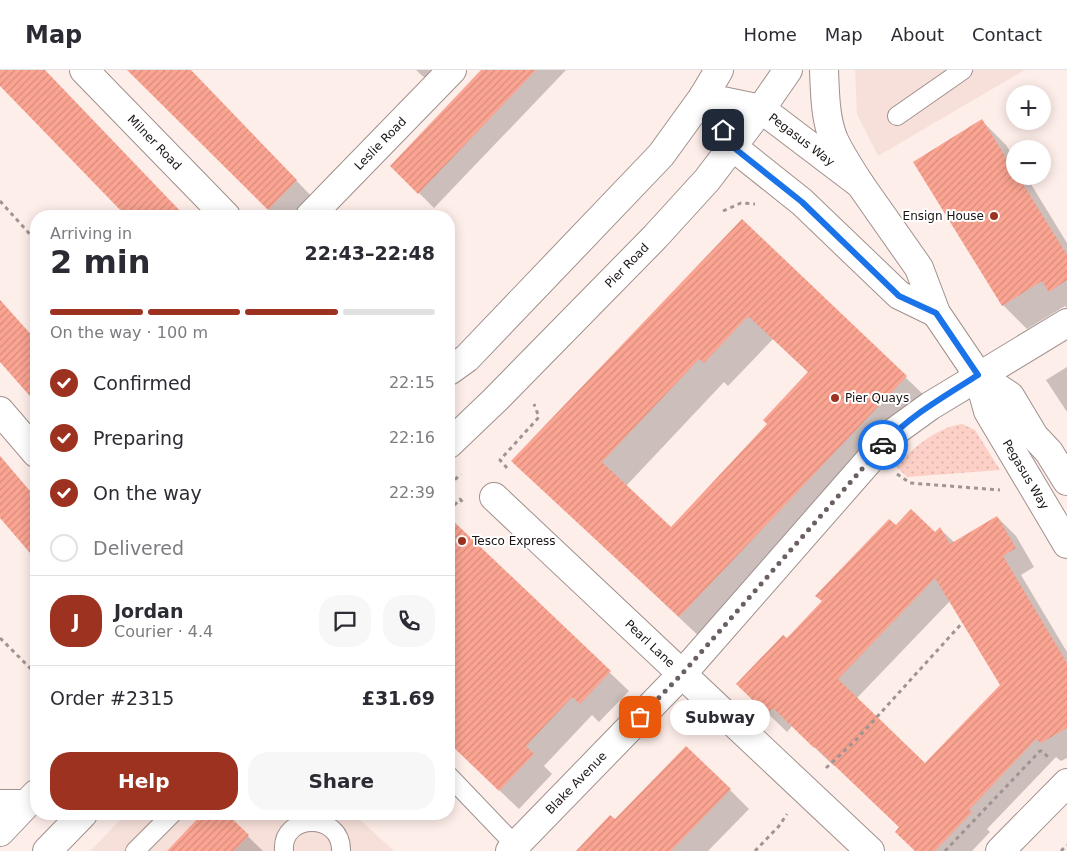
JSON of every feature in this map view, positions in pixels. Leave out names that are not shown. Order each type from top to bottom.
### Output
[{"type":"street","name":"Milner Road","points":[[84,70],[220,210]]},
{"type":"street","name":"Leslie Road","points":[[316,210],[452,70]]},
{"type":"street","points":[[455,367],[468,358],[661,155],[703,97],[719,70]]},
{"type":"street","name":"Pier Road","points":[[455,438],[655,237],[707,180],[788,70]]},
{"type":"street","points":[[824,70],[826,100],[834,141],[860,184]]},
{"type":"street","points":[[703,97],[733,147],[802,202],[899,296],[936,313]]},
{"type":"street","name":"Pegasus Way","points":[[703,97],[761,109],[860,184],[919,268],[936,313],[978,375],[988,410],[1067,544]]},
{"type":"street","points":[[978,375],[1067,323]]},
{"type":"street","name":"Pegasus Way","points":[[978,375],[1010,396],[1034,436],[1049,452],[1067,481]]},
{"type":"street","name":"Blake Avenue","points":[[513,848],[682,674],[894,432],[978,375]]},
{"type":"street","points":[[0,411],[30,446]]},
{"type":"street","name":"Pearl Lane","points":[[494,497],[870,851]]},
{"type":"street","points":[[1000,851],[1067,783]]},
{"type":"street","points":[[0,832],[21,800]]},
{"type":"street","points":[[47,851],[77,820]]},
{"type":"lane","points":[[897,116],[963,70]]},
{"type":"lane","points":[[455,783],[513,848]]},
{"type":"lane","points":[[134,851],[166,820]]},
{"type":"lane","points":[[284,851],[284,844],[288,834],[296,826],[313,821],[329,827],[337,834],[341,846]]},
{"type":"path","points":[[0,201],[30,234]]},
{"type":"path","points":[[500,460],[539,417],[534,403]]},
{"type":"path","points":[[895,472],[910,484],[1004,490]]},
{"type":"path","points":[[455,505],[460,500]]},
{"type":"path","points":[[755,851],[779,826],[804,789],[856,740],[962,622]]},
{"type":"path","points":[[0,638],[30,668]]},
{"type":"path","points":[[945,851],[1040,751],[1052,761]]},
{"type":"path","points":[[1061,851],[1067,845]]},
{"type":"shaded area","points":[[855,70],[1025,70],[878,156],[857,114]]},
{"type":"shaded area","points":[[962,424],[975,430],[1000,470],[907,477],[896,466],[917,446],[934,434]]},
{"type":"shaded area","points":[[120,820],[360,820],[394,851],[90,851]]},
{"type":"building","points":[[0,70],[45,70],[179,210],[120,210],[0,86]]},
{"type":"building","points":[[127,70],[191,70],[297,180],[268,210]]},
{"type":"building","points":[[481,70],[536,70],[418,194],[390,166]]},
{"type":"building","name":"Ensign House","points":[[982,119],[1006,158],[1006,185],[1024,185],[1067,255],[1067,280],[1049,292],[1042,281],[1002,306],[913,162]]},
{"type":"building","name":"Pier Quays","points":[[742,219],[907,376],[679,617],[511,461]],"holes":[[[748,316],[808,372],[763,420],[767,424],[671,527],[602,462],[699,359],[704,363]]]},
{"type":"building","points":[[0,300],[30,333],[30,396],[0,362]]},
{"type":"building","points":[[0,456],[30,491],[30,553],[0,518]]},
{"type":"building","points":[[911,509],[935,532],[940,527],[950,544],[997,516],[1016,548],[1003,556],[1067,663],[1067,728],[1041,743],[1036,739],[969,810],[972,812],[935,851],[915,851],[895,832],[899,827],[815,747],[773,708],[767,714],[736,684],[783,635],[787,638],[822,601],[815,596],[889,519],[896,525]],"holes":[[[935,578],[1000,685],[925,763],[838,679]]]},
{"type":"building","points":[[455,523],[611,671],[580,704],[572,697],[526,746],[534,754],[499,791],[455,749]]},
{"type":"building","points":[[686,746],[731,789],[671,851],[576,851],[610,815],[615,819]]},
{"type":"building","points":[[196,820],[233,820],[249,835],[234,851],[167,851]]},
{"type":"way so far","points":[[640,717],[682,674],[883,445]]},
{"type":"place","name":"Ensign House","points":[[994,216]]},
{"type":"place","name":"Pier Quays","points":[[835,398]]},
{"type":"place","name":"Tesco Express","points":[[462,541]]},
{"type":"place","name":"Subway","points":[[640,717]]},
{"type":"route","points":[[723,130],[733,147],[802,202],[899,296],[936,313],[978,375],[894,432],[883,445]]}]
